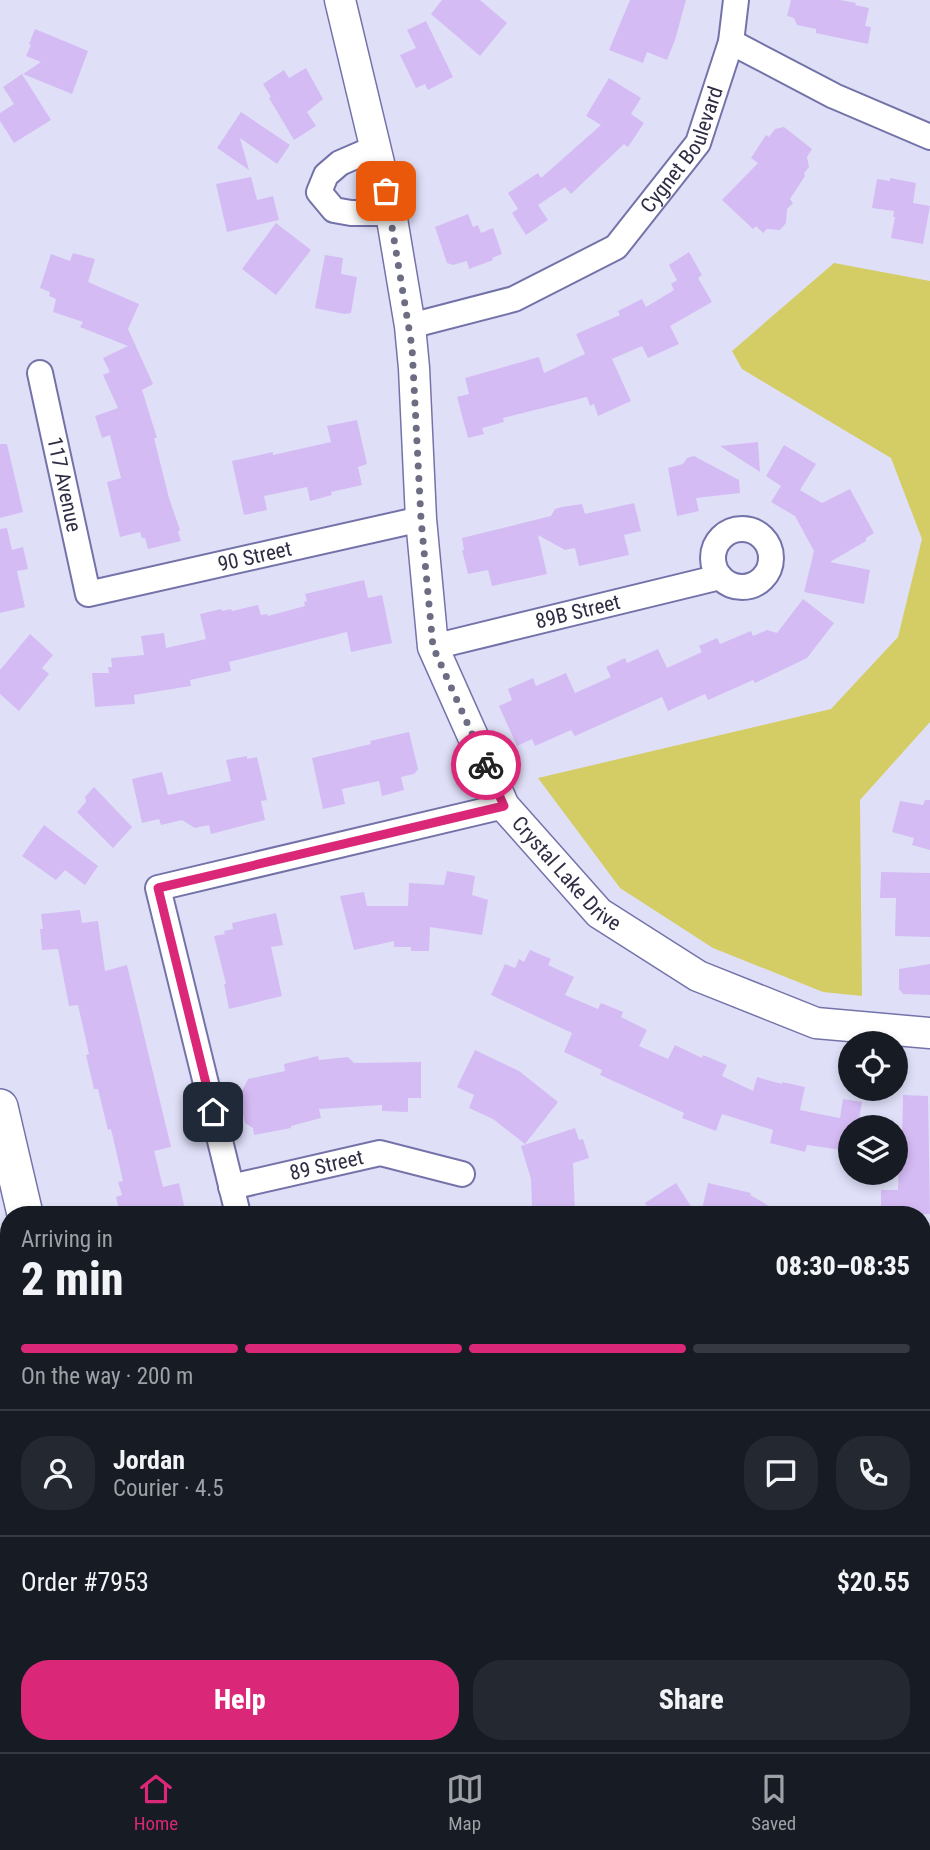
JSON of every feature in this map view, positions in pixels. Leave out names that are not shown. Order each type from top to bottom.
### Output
[{"type":"main road","points":[[0,1107],[23,1206]]},
{"type":"street","name":"Crystal Lake Drive","points":[[340,0],[391,213],[410,326],[421,519],[433,647],[504,806],[599,913],[698,976],[816,1023],[930,1033]]},
{"type":"street","name":"Cygnet Boulevard","points":[[410,326],[514,299],[616,247],[698,143],[731,42],[736,0]]},
{"type":"street","points":[[731,42],[834,96],[930,137]]},
{"type":"street","points":[[376,147],[340,163],[326,175],[319,192],[334,210],[351,213],[391,213]]},
{"type":"street","name":"117 Avenue","points":[[40,373],[88,594]]},
{"type":"street","name":"90 Street","points":[[88,594],[421,519]]},
{"type":"street","name":"89B Street","points":[[433,647],[720,578]]},
{"type":"street","points":[[236,1206],[158,888],[504,806]]},
{"type":"street","name":"89 Street","points":[[231,1187],[380,1153],[461,1174]]},
{"type":"shaded area","points":[[834,263],[930,281],[930,722],[860,800],[862,996],[823,992],[713,948],[620,888],[538,778],[831,709],[898,637],[922,539],[891,458],[742,369],[732,351]]},
{"type":"building","points":[[442,0],[480,0],[507,23],[480,56],[431,14]]},
{"type":"building","points":[[630,0],[686,0],[667,60],[647,52],[643,63],[609,50]]},
{"type":"building","points":[[791,0],[840,0],[869,8],[865,26],[871,27],[868,44],[816,33],[816,29],[797,25],[794,18],[787,16]]},
{"type":"building","points":[[426,21],[453,77],[428,90],[425,84],[416,88],[400,55],[416,48],[407,30]]},
{"type":"building","points":[[35,29],[88,51],[72,94],[23,74],[41,62],[26,56]]},
{"type":"building","points":[[306,68],[323,99],[307,112],[316,126],[294,140],[263,84],[284,70],[289,78]]},
{"type":"building","points":[[22,74],[51,120],[14,143],[0,121],[0,113],[14,104],[3,87]]},
{"type":"building","points":[[609,78],[641,98],[631,114],[644,123],[628,147],[624,144],[571,194],[565,187],[538,205],[548,220],[526,235],[512,213],[518,209],[508,193],[538,173],[541,178],[601,125],[586,116]]},
{"type":"building","points":[[241,112],[290,145],[277,164],[240,138],[249,170],[217,148]]},
{"type":"building","points":[[784,127],[812,149],[807,157],[809,167],[790,199],[793,203],[787,209],[786,223],[780,230],[767,229],[763,233],[756,226],[753,229],[722,200],[758,163],[751,158],[766,135],[769,137],[775,129]]},
{"type":"building","points":[[251,177],[257,200],[273,196],[279,220],[227,232],[216,184]]},
{"type":"building","points":[[890,178],[916,183],[913,203],[930,206],[923,244],[891,238],[894,211],[872,208],[877,179],[890,181]]},
{"type":"building","points":[[468,214],[473,227],[478,225],[481,233],[493,228],[502,254],[469,269],[467,261],[453,265],[447,263],[435,227]]},
{"type":"building","points":[[276,223],[311,250],[276,295],[242,269]]},
{"type":"building","points":[[689,252],[702,275],[698,278],[712,302],[670,326],[679,344],[648,358],[642,346],[612,359],[631,401],[598,416],[594,404],[590,406],[587,397],[503,418],[504,422],[482,428],[484,434],[468,438],[457,397],[469,394],[465,378],[539,357],[544,373],[585,354],[576,334],[620,315],[618,311],[642,299],[646,307],[674,290],[671,284],[677,280],[669,265]]},
{"type":"building","points":[[73,253],[95,259],[88,282],[139,304],[128,329],[153,384],[142,390],[157,438],[154,438],[181,541],[148,549],[140,532],[120,537],[107,482],[121,478],[110,435],[102,438],[95,416],[118,408],[103,375],[110,372],[103,358],[128,346],[80,327],[83,322],[53,312],[56,299],[49,296],[50,292],[40,288],[51,254],[70,261]]},
{"type":"building","points":[[325,255],[343,258],[341,274],[357,277],[351,313],[315,308]]},
{"type":"building","points":[[357,420],[367,464],[358,467],[362,485],[331,492],[332,495],[310,501],[307,487],[264,496],[267,510],[244,515],[232,461],[331,442],[327,426]]},
{"type":"building","points":[[758,442],[760,472],[720,446]]},
{"type":"building","points":[[0,444],[7,444],[23,512],[0,518]]},
{"type":"building","points":[[784,445],[816,464],[800,490],[822,503],[850,489],[874,533],[866,538],[866,541],[830,562],[870,570],[864,604],[804,592],[814,551],[795,516],[771,502],[781,486],[766,476]]},
{"type":"building","points":[[694,456],[739,480],[740,493],[696,498],[699,511],[677,516],[668,468],[683,464],[687,458]]},
{"type":"building","points":[[634,503],[641,531],[624,535],[629,555],[579,566],[575,548],[565,550],[538,535],[547,574],[492,586],[488,570],[468,574],[462,538],[551,516],[555,509],[562,507],[582,504],[585,514]]},
{"type":"building","points":[[7,528],[12,550],[23,547],[28,569],[17,571],[25,607],[0,613],[0,529]]},
{"type":"building","points":[[364,580],[368,598],[382,595],[392,643],[351,652],[347,632],[229,662],[231,671],[190,680],[191,686],[134,695],[135,704],[95,707],[92,673],[109,673],[108,667],[112,667],[111,658],[144,655],[141,636],[164,633],[166,648],[206,639],[200,614],[258,605],[261,615],[268,616],[305,606],[305,594]]},
{"type":"building","points":[[803,599],[834,623],[807,658],[755,683],[753,680],[708,700],[705,694],[668,711],[662,697],[575,736],[571,730],[535,746],[532,739],[517,746],[499,706],[512,700],[508,689],[533,678],[536,686],[566,673],[575,693],[611,677],[606,667],[625,658],[627,663],[658,649],[667,668],[702,652],[699,646],[717,638],[720,644],[751,631],[753,636],[767,630],[777,633]]},
{"type":"building","points":[[30,634],[53,655],[42,668],[49,674],[19,711],[0,694],[0,670]]},
{"type":"building","points":[[409,732],[418,769],[414,774],[401,777],[404,790],[382,796],[379,781],[342,789],[345,804],[323,809],[312,758]]},
{"type":"building","points":[[247,756],[247,759],[257,757],[267,800],[261,801],[265,820],[211,834],[209,825],[195,828],[182,820],[161,825],[159,819],[142,823],[132,779],[162,772],[168,795],[231,781],[226,760]]},
{"type":"building","points":[[94,787],[132,827],[113,848],[77,812]]},
{"type":"building","points":[[925,800],[930,800],[930,850],[912,845],[914,838],[892,832],[900,801],[923,805]]},
{"type":"building","points":[[44,825],[98,866],[85,885],[65,870],[56,880],[22,856]]},
{"type":"building","points":[[447,871],[475,876],[472,895],[488,900],[482,935],[430,927],[429,951],[394,947],[394,941],[354,950],[340,896],[364,892],[367,906],[408,906],[409,883],[444,885]]},
{"type":"building","points":[[881,872],[930,873],[930,937],[895,936],[896,898],[880,898]]},
{"type":"building","points":[[80,910],[82,923],[98,921],[105,971],[127,965],[171,1147],[154,1151],[163,1187],[179,1183],[184,1206],[118,1206],[116,1197],[122,1195],[118,1182],[123,1181],[111,1129],[108,1130],[98,1089],[94,1089],[78,1005],[69,1006],[58,949],[42,950],[41,914]]},
{"type":"building","points":[[276,913],[283,945],[271,947],[282,996],[229,1009],[214,936],[233,929],[232,923]]},
{"type":"building","points":[[530,950],[551,959],[548,965],[574,977],[565,995],[598,1009],[601,1003],[623,1012],[621,1017],[647,1030],[639,1046],[668,1059],[675,1045],[702,1058],[703,1055],[727,1065],[722,1076],[753,1091],[757,1077],[805,1087],[800,1110],[838,1118],[838,1150],[807,1145],[805,1152],[770,1143],[773,1130],[722,1114],[716,1131],[682,1118],[684,1113],[600,1075],[602,1070],[564,1052],[572,1033],[491,995],[505,964],[515,968],[519,959],[524,962]]},
{"type":"building","points":[[930,964],[930,995],[903,994],[899,989],[899,969]]},
{"type":"building","points":[[475,1050],[519,1071],[558,1102],[525,1144],[493,1119],[469,1108],[474,1095],[457,1087]]},
{"type":"building","points":[[318,1056],[319,1060],[348,1057],[354,1063],[421,1062],[421,1098],[408,1098],[408,1112],[382,1111],[382,1105],[319,1109],[321,1118],[291,1128],[254,1135],[253,1128],[245,1123],[239,1097],[248,1079],[285,1071],[284,1064]]},
{"type":"building","points":[[908,1095],[928,1096],[930,1206],[881,1206],[881,1190],[898,1190],[898,1185],[908,1185],[908,1115],[903,1115],[903,1101],[908,1101]]},
{"type":"building","points":[[843,1101],[862,1102],[860,1115],[840,1115]]},
{"type":"building","points":[[575,1128],[579,1140],[583,1139],[589,1158],[573,1163],[575,1206],[532,1206],[531,1179],[521,1146]]},
{"type":"building","points":[[676,1183],[691,1206],[647,1206],[645,1203]]},
{"type":"building","points":[[708,1183],[751,1193],[750,1195],[769,1206],[703,1206]]},
{"type":"way so far","points":[[386,191],[410,326],[421,519],[433,647],[486,765]]},
{"type":"route","points":[[213,1112],[158,888],[504,806],[486,765]]}]
